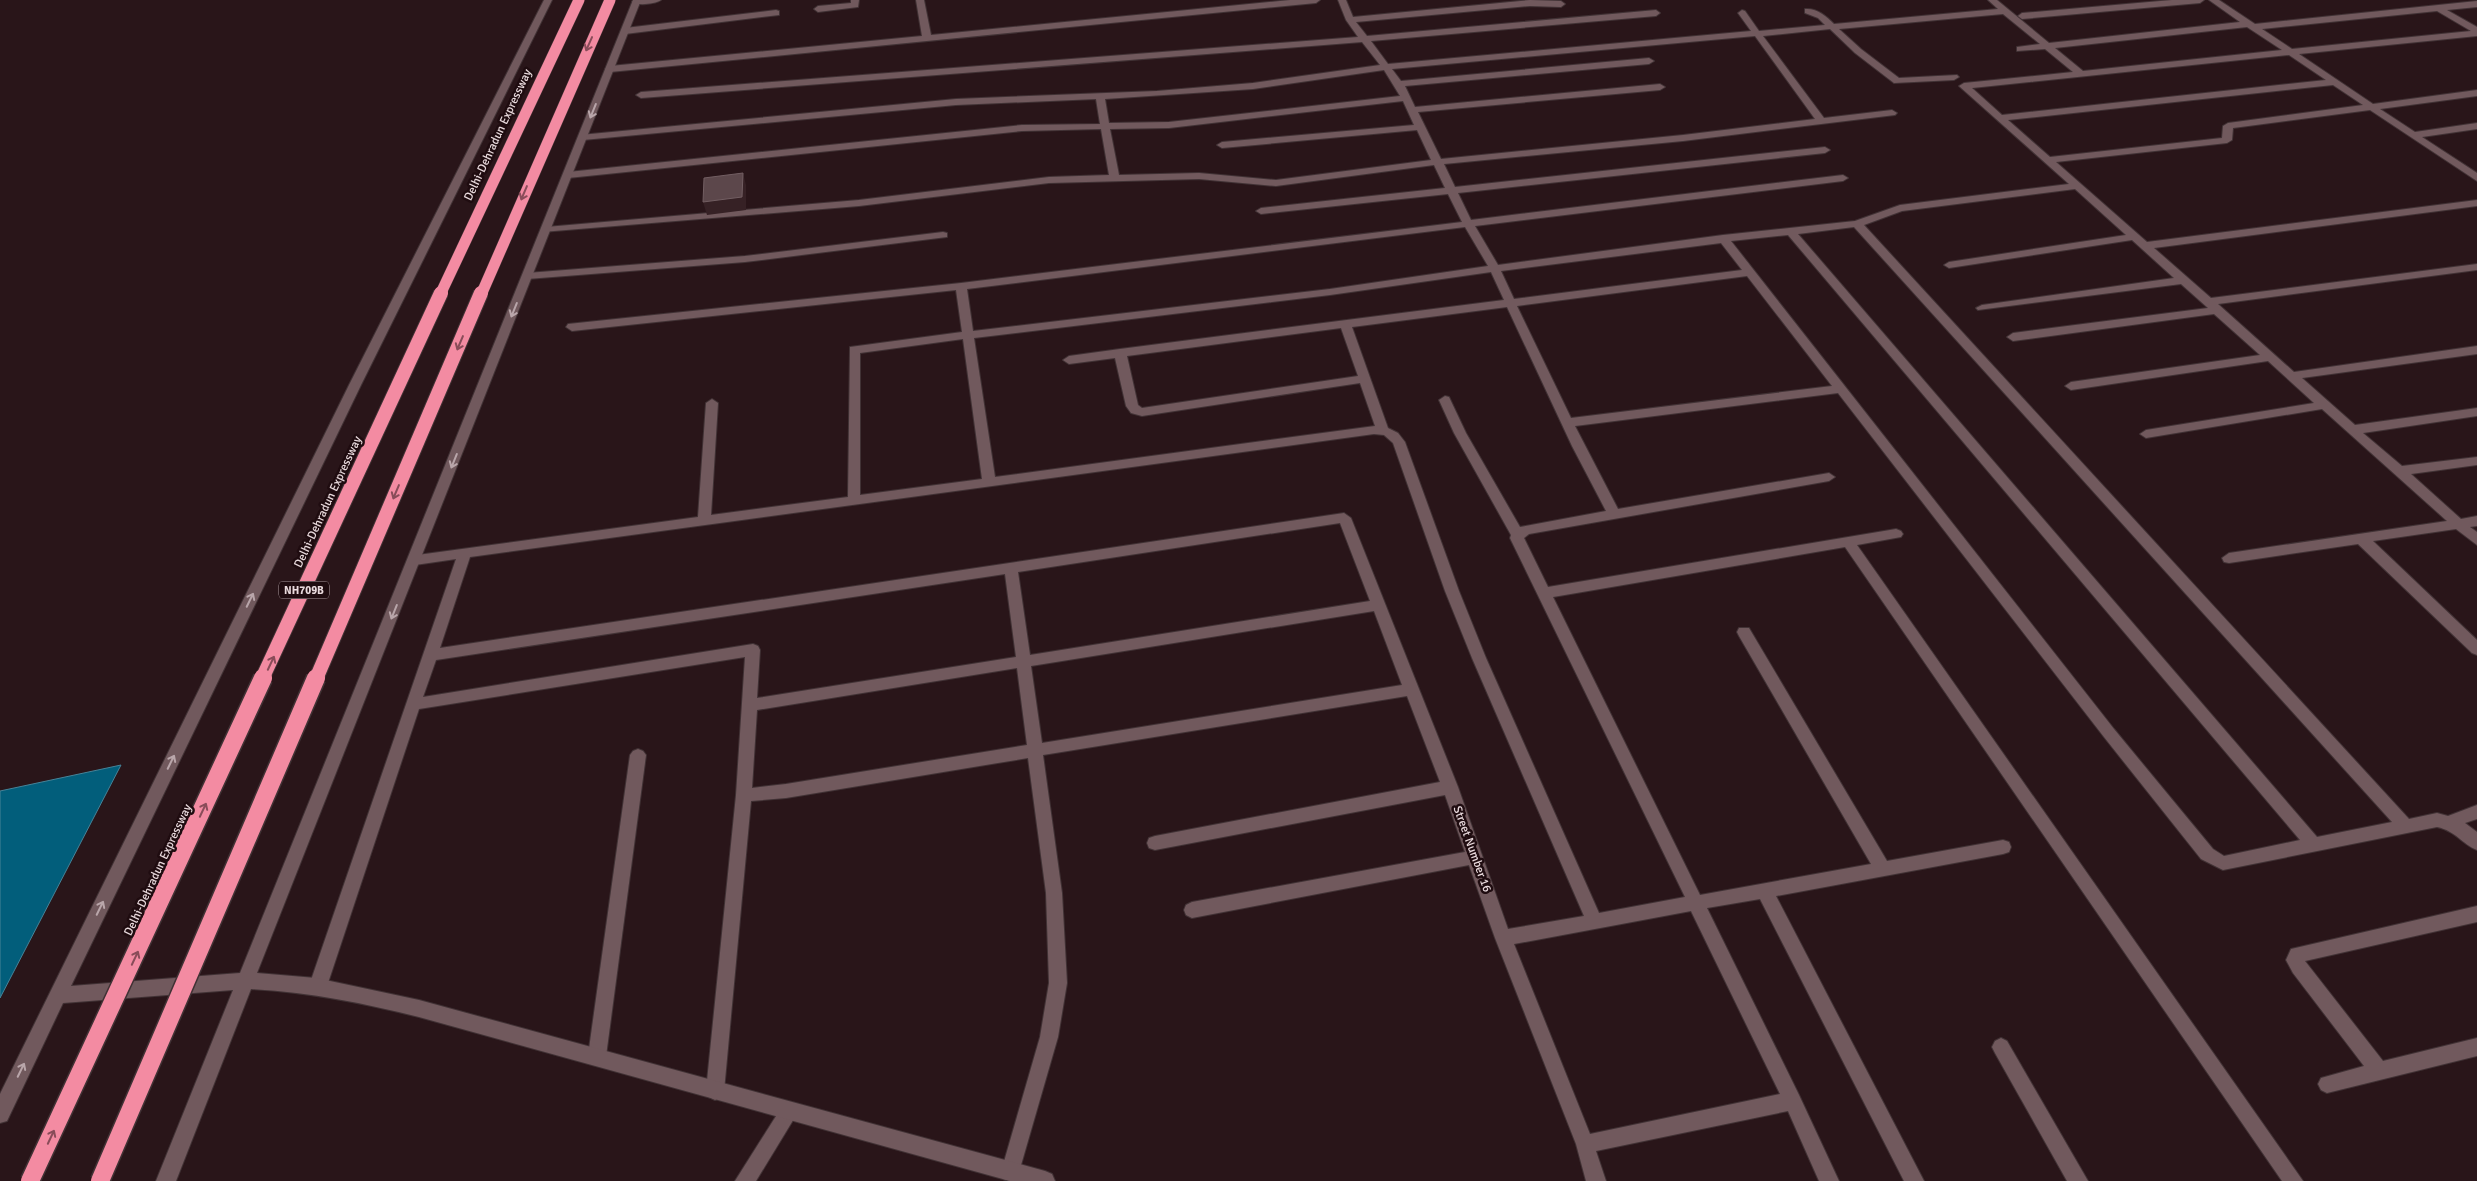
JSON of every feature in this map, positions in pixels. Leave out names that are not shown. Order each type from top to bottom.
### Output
[{"type":"highway","name":"Delhi-Dehradun Expressway","points":[[30,1181],[578,0]]},
{"type":"highway","points":[[100,1181],[562,105],[610,0]]},
{"type":"street","points":[[0,1114],[355,385],[548,0]]},
{"type":"street","points":[[166,1181],[415,560],[636,1],[657,0]]},
{"type":"street","points":[[818,8],[855,5],[855,0]]},
{"type":"street","points":[[920,0],[926,39]]},
{"type":"street","points":[[610,69],[1316,0]]},
{"type":"street","points":[[1342,0],[1350,20],[1399,84],[1468,224],[1494,268],[1614,514]]},
{"type":"street","points":[[1992,0],[2081,74]]},
{"type":"street","points":[[2022,16],[2200,0]]},
{"type":"street","points":[[2213,0],[2477,178]]},
{"type":"street","points":[[2426,0],[2477,32]]},
{"type":"street","points":[[1350,20],[1530,3],[1561,4]]},
{"type":"street","points":[[2020,49],[2477,4]]},
{"type":"street","points":[[1808,11],[1821,16],[1858,51],[1897,81],[1954,76]]},
{"type":"street","points":[[583,137],[854,114],[956,102],[1157,94],[1254,86],[1387,67],[2005,11]]},
{"type":"street","points":[[625,31],[776,13]]},
{"type":"street","points":[[642,95],[1365,39],[1656,13]]},
{"type":"street","points":[[1742,13],[1822,122]]},
{"type":"street","points":[[2477,32],[1964,86],[2477,540]]},
{"type":"street","points":[[1399,84],[1649,61]]},
{"type":"street","points":[[2001,118],[2336,82]]},
{"type":"street","points":[[1412,110],[1660,87]]},
{"type":"street","points":[[2048,160],[2227,140],[2228,126],[2477,93]]},
{"type":"street","points":[[1100,96],[1114,178]]},
{"type":"street","points":[[568,175],[1022,128],[1169,125],[1406,98]]},
{"type":"street","points":[[546,230],[859,204],[1050,180],[1199,176],[1276,183],[1438,162],[1892,113]]},
{"type":"street","points":[[2414,136],[2477,126]]},
{"type":"street","points":[[1222,145],[1421,127]]},
{"type":"street","points":[[1261,210],[1825,150]]},
{"type":"street","points":[[2462,167],[2477,165]]},
{"type":"street","points":[[572,327],[961,286],[1843,178]]},
{"type":"street","points":[[854,501],[854,350],[969,334],[1320,293],[1723,238],[1857,224],[1900,208],[2078,186]]},
{"type":"street","points":[[2146,246],[2477,203]]},
{"type":"street","points":[[1857,224],[2405,826]]},
{"type":"street","points":[[1790,231],[2315,846]]},
{"type":"street","points":[[527,276],[744,259],[943,235]]},
{"type":"street","points":[[1949,265],[2134,237]]},
{"type":"street","points":[[1723,238],[2122,749],[2207,854],[2223,863],[2438,820],[2449,822],[2462,828],[2477,843]]},
{"type":"street","points":[[2013,337],[2477,267]]},
{"type":"street","points":[[1068,360],[1750,272]]},
{"type":"street","points":[[1982,308],[2184,280]]},
{"type":"street","points":[[961,286],[989,482]]},
{"type":"street","points":[[1345,324],[1384,430]]},
{"type":"street","points":[[2291,376],[2477,350]]},
{"type":"street","points":[[1120,353],[1132,406],[1135,410],[1142,412],[1364,379]]},
{"type":"street","points":[[2071,386],[2270,357]]},
{"type":"street","points":[[1568,423],[1841,389]]},
{"type":"street","points":[[1445,400],[1460,433],[1518,535],[1517,538],[1543,593],[1793,1101],[1829,1181]]},
{"type":"street","points":[[704,520],[712,403]]},
{"type":"street","points":[[2146,434],[2324,405]]},
{"type":"street","points":[[2352,430],[2477,412]]},
{"type":"street","points":[[415,560],[1384,430],[1395,436],[1399,442],[1452,591],[1479,658],[1595,922]]},
{"type":"street","points":[[2399,471],[2477,461]]},
{"type":"street","points":[[1518,535],[1528,529],[1829,477]]},
{"type":"street","name":"Street Number 16","points":[[1011,569],[1344,518],[1450,787],[1503,938],[1585,1144],[1596,1181]]},
{"type":"street","points":[[2229,558],[2477,521]]},
{"type":"street","points":[[1543,593],[1896,534]]},
{"type":"street","points":[[2361,538],[2477,649]]},
{"type":"street","points":[[1848,542],[2292,1181]]},
{"type":"street","points":[[313,986],[414,704],[465,553]]},
{"type":"street","points":[[430,655],[1011,569],[1037,752],[1054,893],[1058,983],[1049,1037],[1010,1172]]},
{"type":"street","points":[[750,705],[1377,604]]},
{"type":"street","points":[[1744,632],[1883,869]]},
{"type":"street","points":[[414,704],[753,650],[744,795],[715,1091]]},
{"type":"street","points":[[744,795],[786,791],[1037,752],[1411,689]]},
{"type":"street","points":[[597,1056],[638,755]]},
{"type":"street","points":[[1155,843],[1450,787]]},
{"type":"street","points":[[2449,822],[2477,812]]},
{"type":"street","points":[[1503,938],[2003,847]]},
{"type":"street","points":[[1192,910],[1475,857]]},
{"type":"street","points":[[1765,891],[1914,1181]]},
{"type":"street","points":[[2379,1071],[2299,967],[2296,960],[2297,956],[2477,914]]},
{"type":"street","points":[[58,995],[246,981],[275,981],[348,991],[597,1056],[789,1112],[1044,1181]]},
{"type":"street","points":[[2001,1047],[2078,1181]]},
{"type":"street","points":[[2327,1084],[2477,1047]]},
{"type":"street","points":[[1585,1144],[1793,1101]]},
{"type":"street","points":[[746,1181],[789,1112]]},
{"type":"water","points":[[121,765],[0,998],[0,791]]},
{"type":"building","points":[[743,173],[742,197],[703,202],[704,178]]}]
